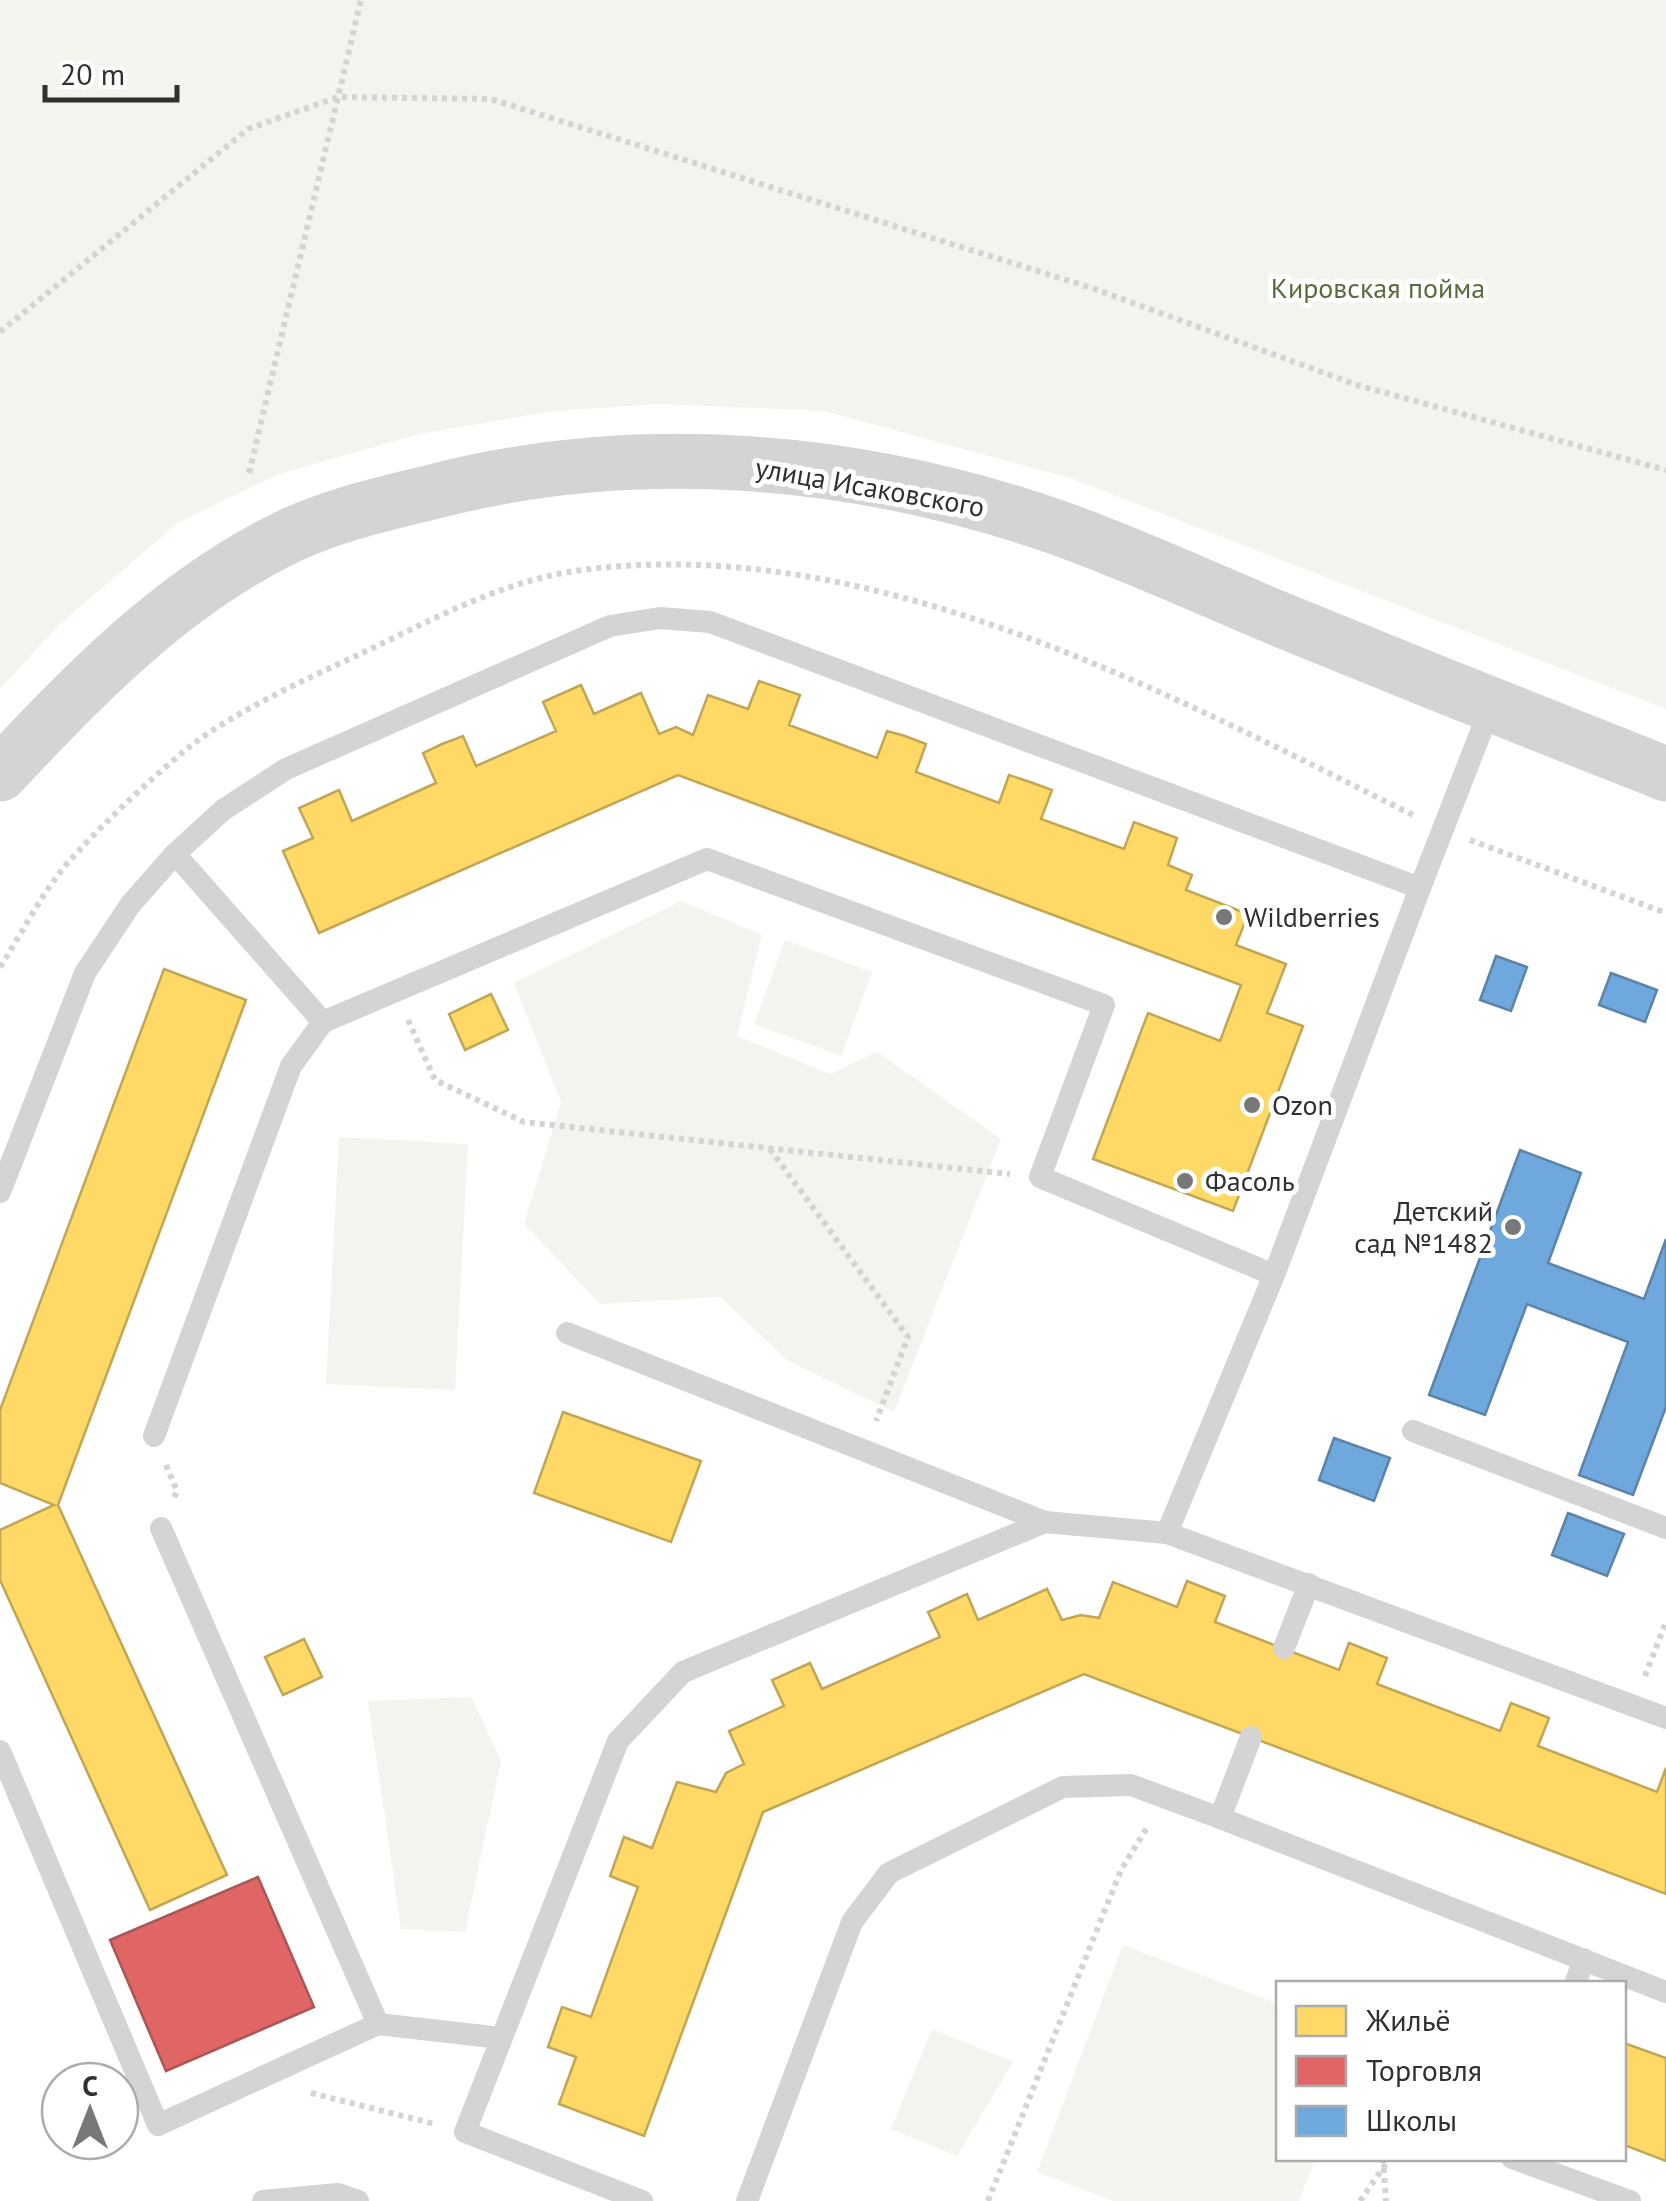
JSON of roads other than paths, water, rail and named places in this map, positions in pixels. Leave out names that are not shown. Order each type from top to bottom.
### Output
[{"type":"street","name":"улица Исаковского","points":[[0,774],[100,668],[182,602],[280,540],[365,508],[479,480],[577,464],[692,458],[810,470],[946,494],[1057,528],[1666,774]]},
{"type":"lane","points":[[0,1192],[85,973],[130,905],[174,854],[223,810],[286,770],[610,626],[660,618],[710,622],[1420,888]]},
{"type":"lane","points":[[1167,1533],[1274,1275],[1491,706]]},
{"type":"lane","points":[[174,854],[323,1022]]},
{"type":"lane","points":[[154,1436],[291,1066],[323,1022],[707,859],[1104,1005],[1040,1177],[1274,1275]]},
{"type":"lane","points":[[566,1333],[1045,1522],[1167,1533],[1666,1718]]},
{"type":"lane","points":[[1414,1430],[1666,1528]]},
{"type":"lane","points":[[642,2201],[465,2132],[618,1741],[684,1672],[1045,1522]]},
{"type":"lane","points":[[160,1528],[378,2024]]},
{"type":"lane","points":[[1284,1648],[1309,1584]]},
{"type":"lane","points":[[1220,1818],[1251,1737]]},
{"type":"lane","points":[[0,1750],[158,2125],[378,2024],[501,2038]]},
{"type":"lane","points":[[747,2201],[852,1922],[889,1873],[1063,1787],[1131,1785],[1666,1992]]},
{"type":"lane","points":[[1577,1981],[1584,1959]]},
{"type":"lane","points":[[1520,2161],[1630,2201]]},
{"type":"lane","points":[[263,2201],[338,2194],[358,2201]]},
{"type":"place","name":"Wildberries","points":[[1224,917]]},
{"type":"place","name":"Ozon","points":[[1252,1105]]},
{"type":"place","name":"Фасоль","points":[[1185,1181]]},
{"type":"place","name":"Детский сад №1482","points":[[1513,1227]]},
{"type":"park label","name":"Кировская пойма","points":[[1378,288]]}]
